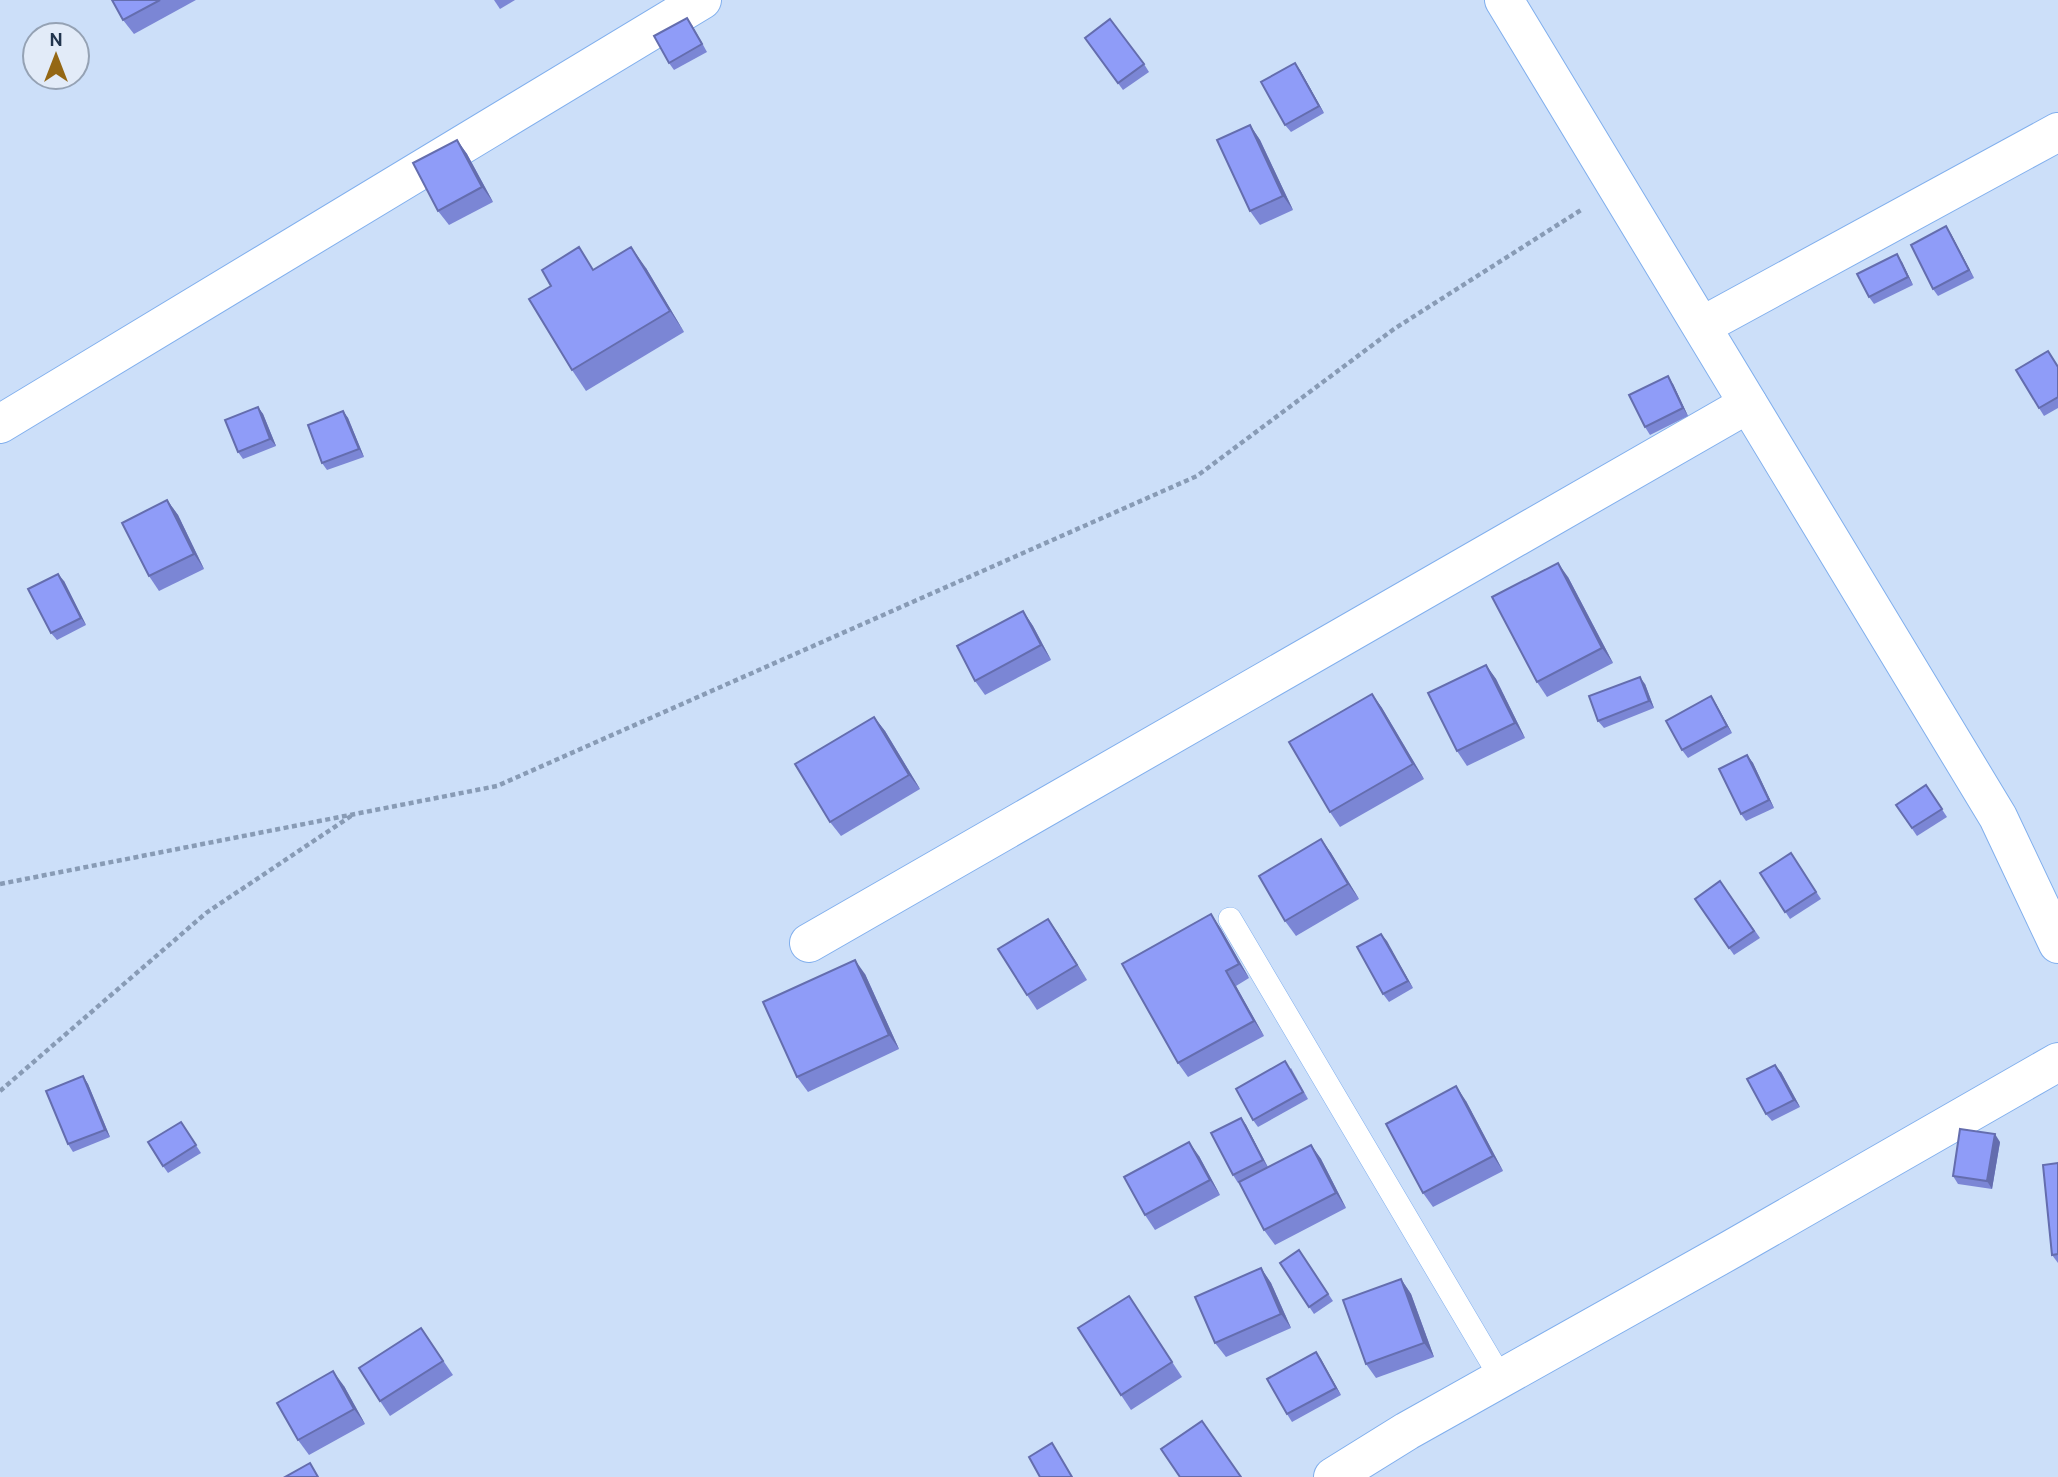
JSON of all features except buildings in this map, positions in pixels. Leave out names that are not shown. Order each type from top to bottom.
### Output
[{"type":"street","points":[[0,424],[702,0]]},
{"type":"street","points":[[1504,0],[1998,817],[2058,944]]},
{"type":"street","points":[[1702,326],[2058,132]]},
{"type":"street","points":[[809,943],[1748,404]]},
{"type":"street","points":[[1333,1477],[1501,1378],[2058,1062]]},
{"type":"lane","points":[[1230,919],[1501,1378]]},
{"type":"path","points":[[0,884],[497,786],[1197,476],[1394,328],[1618,188]]},
{"type":"path","points":[[0,1091],[206,913],[354,814]]}]
